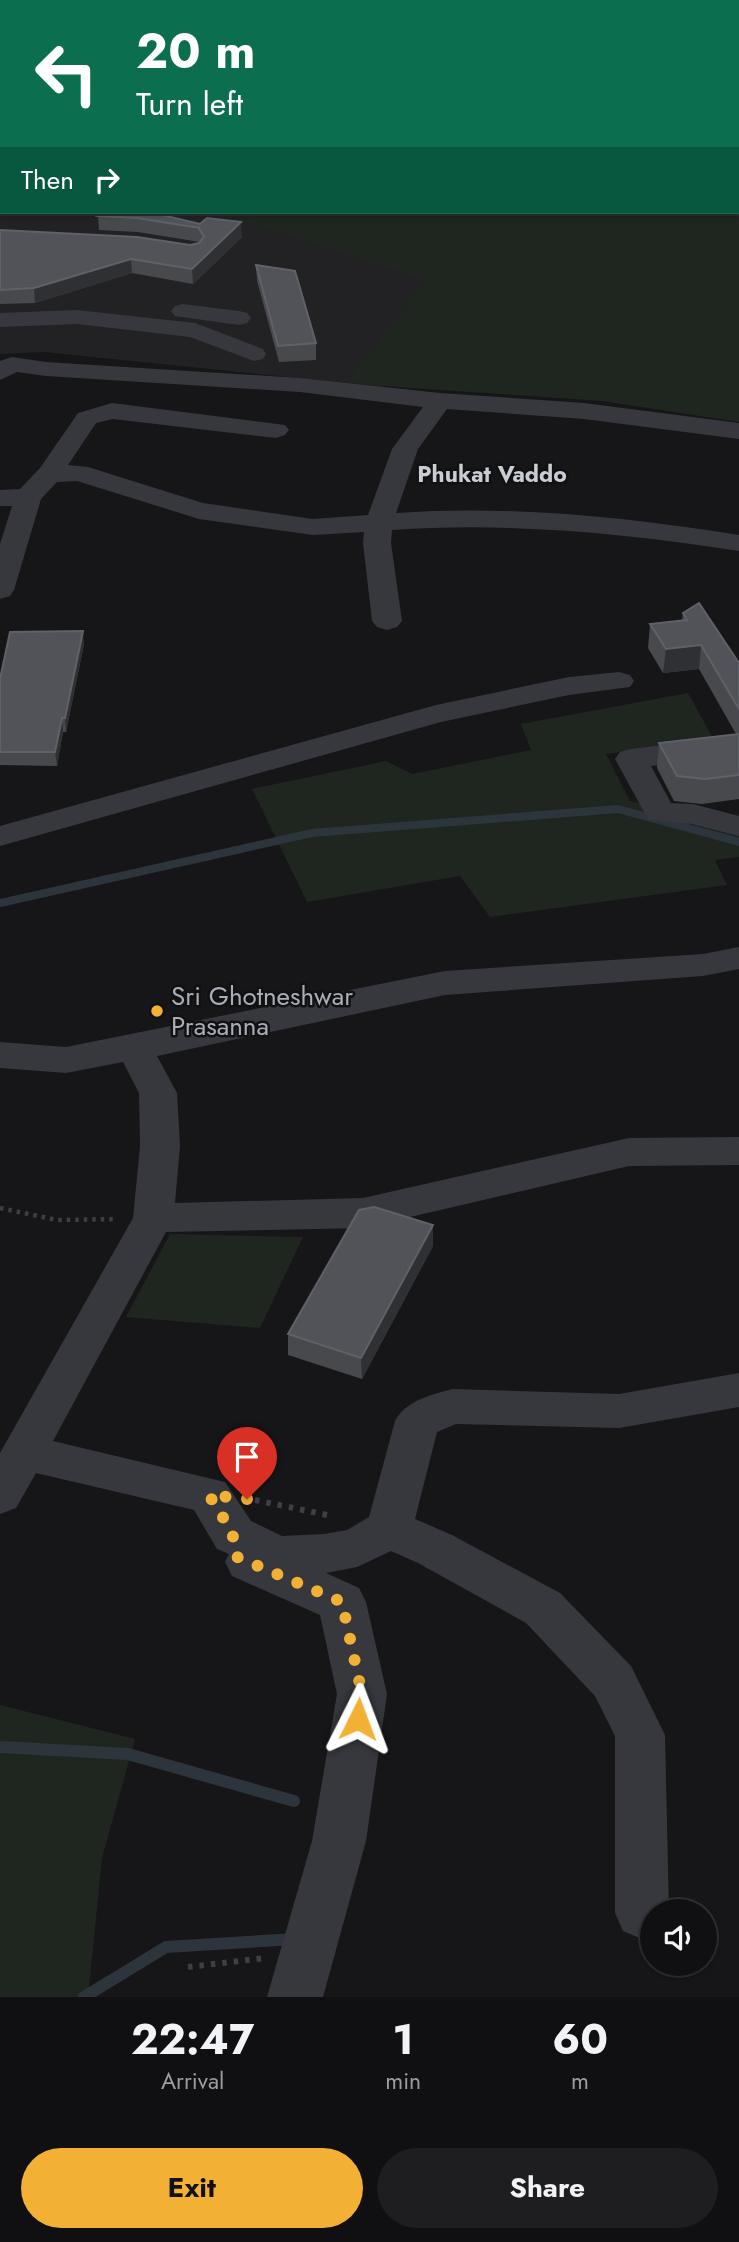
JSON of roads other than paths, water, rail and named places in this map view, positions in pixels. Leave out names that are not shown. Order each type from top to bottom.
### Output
[{"type":"street","points":[[0,309],[142,305],[239,318]]},
{"type":"street","points":[[0,320],[78,317],[195,330],[254,354]]},
{"type":"street","points":[[4,367],[300,385],[440,401],[584,411],[739,431]]},
{"type":"street","points":[[387,621],[377,543],[379,524],[405,449],[440,401]]},
{"type":"street","points":[[0,590],[28,497],[49,474],[87,418],[112,411],[276,430]]},
{"type":"street","points":[[49,474],[79,473],[199,511],[313,527],[461,517],[657,530],[739,543]]},
{"type":"street","points":[[0,498],[28,497]]},
{"type":"street","points":[[0,836],[436,714],[569,687],[619,681]]},
{"type":"street","points":[[0,1055],[66,1060],[445,984],[703,965],[739,958]]},
{"type":"street","points":[[0,1495],[153,1218],[160,1146],[158,1093],[134,1048]]},
{"type":"street","points":[[153,1218],[363,1213],[629,1152],[739,1151]]},
{"type":"street","points":[[302,1975],[339,1841],[362,1694],[342,1602],[373,1538],[417,1421],[452,1406],[619,1411],[739,1390]]},
{"type":"street","points":[[24,1452],[221,1513],[278,1556],[324,1554],[373,1538],[435,1549],[543,1608],[613,1681],[640,1735],[642,1899]]},
{"type":"street","points":[[221,1513],[237,1557],[342,1602]]},
{"type":"lane","points":[[739,746],[631,759],[660,812],[693,814],[739,826]]},
{"type":"waterway","points":[[0,903],[312,833],[618,809],[739,842]]},
{"type":"waterway","points":[[0,1747],[128,1754],[294,1801]]},
{"type":"waterway","points":[[84,1997],[166,1947],[295,1939]]},
{"type":"place","name":"Sri Ghotneshwar Prasanna","points":[[157,1011]]},
{"type":"district","name":"Phukat Vaddo","points":[[492,474]]}]
